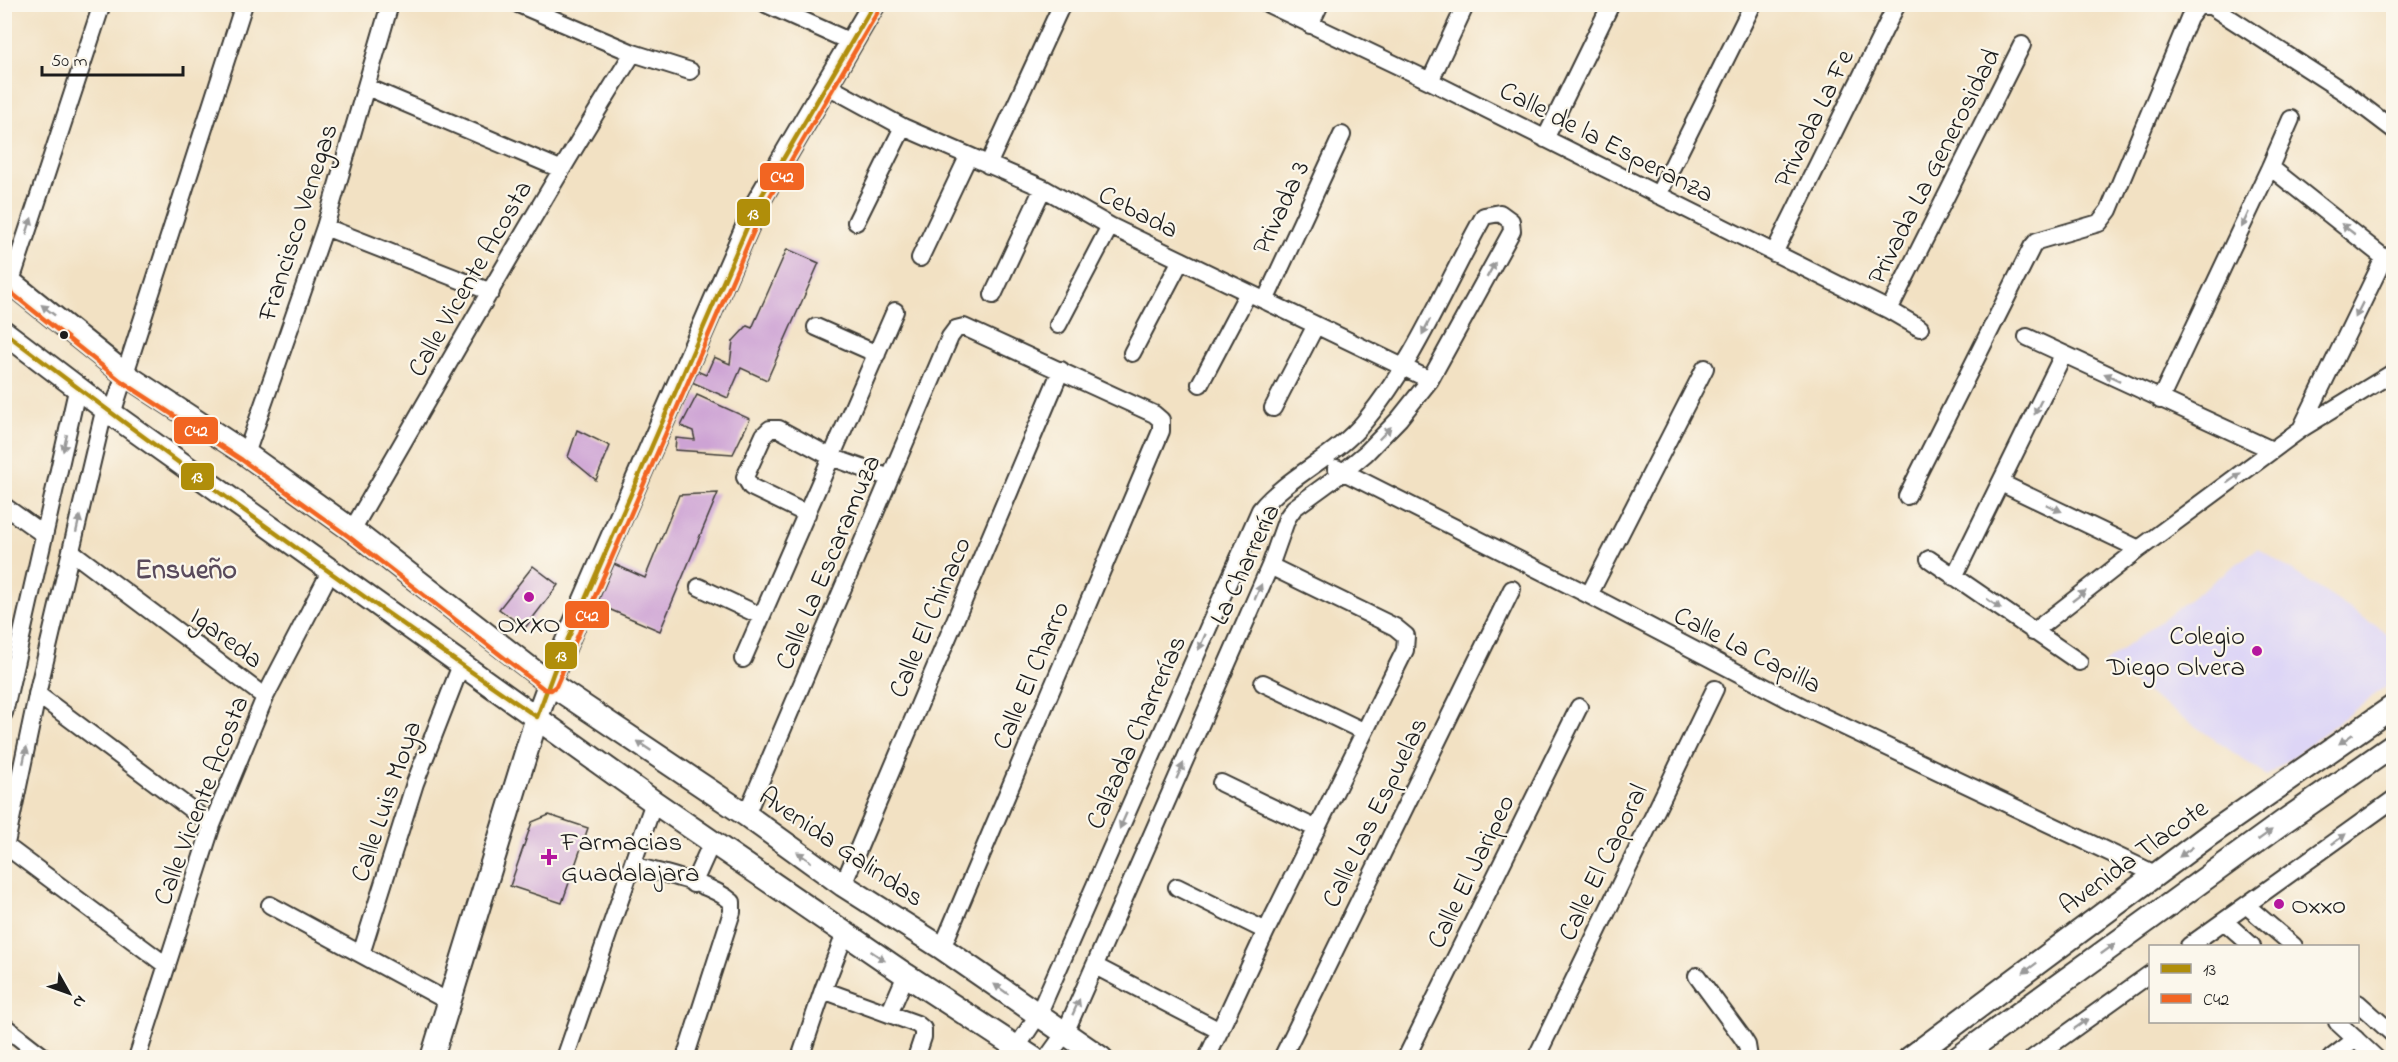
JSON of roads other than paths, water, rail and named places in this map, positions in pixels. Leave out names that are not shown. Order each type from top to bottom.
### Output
[{"type":"street","points":[[7,283],[102,4]]},
{"type":"street","points":[[167,966],[5,850],[38,694],[109,410],[126,375],[244,4]]},
{"type":"street","name":"Francisco Venegas","points":[[246,454],[325,227],[390,4]]},
{"type":"street","points":[[518,4],[633,53],[690,71]]},
{"type":"street","points":[[766,4],[851,42]]},
{"type":"street","points":[[432,1058],[549,683],[758,202],[874,4]]},
{"type":"street","points":[[988,165],[1062,4]]},
{"type":"street","name":"Calle de la Esperanza","points":[[1268,4],[1430,81],[1889,310],[1920,328]]},
{"type":"street","points":[[1310,25],[1320,4]]},
{"type":"street","points":[[1430,81],[1466,4]]},
{"type":"street","points":[[1545,139],[1611,4]]},
{"type":"street","points":[[1658,195],[1753,4]]},
{"type":"street","name":"Privada La Fe","points":[[1774,253],[1897,4]]},
{"type":"street","points":[[1907,496],[2032,247],[2037,241],[2098,223],[2109,210],[2189,18],[2198,6],[2211,6],[2344,92],[2394,130]]},
{"type":"street","name":"Privada La Generosidad","points":[[1889,310],[2022,45]]},
{"type":"street","name":"Calle Vicente Acosta","points":[[352,530],[560,169],[633,53]]},
{"type":"street","name":"Cebada","points":[[826,85],[903,127],[1042,189],[1110,226],[1406,366],[1430,380]]},
{"type":"street","points":[[367,87],[560,169]]},
{"type":"street","points":[[2160,400],[2271,167],[2291,119]]},
{"type":"street","points":[[856,222],[903,127]]},
{"type":"street","name":"Privada 3","points":[[1265,301],[1342,135]]},
{"type":"street","points":[[920,258],[968,156]]},
{"type":"street","points":[[2271,167],[2389,261],[2301,429]]},
{"type":"street","points":[[993,295],[1042,189]]},
{"type":"street","name":"La Charrería","points":[[1047,1058],[1065,1033],[1095,966],[1270,566],[1287,518],[1294,508],[1342,473],[1399,418],[1430,380],[1512,231],[1511,221],[1500,213],[1484,216],[1406,366]]},
{"type":"street","points":[[1058,325],[1110,226]]},
{"type":"street","points":[[325,227],[491,292]]},
{"type":"street","points":[[1132,352],[1181,260]]},
{"type":"street","name":"Avenida Galindas","points":[[7,283],[126,375],[246,454],[352,530],[549,683],[746,815],[843,885],[942,948],[1101,1058]]},
{"type":"street","points":[[1200,384],[1248,293]]},
{"type":"street","points":[[743,659],[896,311]]},
{"type":"street","points":[[1273,408],[1316,325]]},
{"type":"street","points":[[816,327],[877,354]]},
{"type":"street","name":"Calle La Escaramuza","points":[[746,815],[950,337],[956,329],[964,327],[1061,370]]},
{"type":"street","points":[[4,332],[461,665],[654,802],[845,934],[1025,1052]]},
{"type":"street","points":[[2028,337],[2272,450]]},
{"type":"street","points":[[1954,577],[2063,355]]},
{"type":"street","name":"Calzada Charrerías","points":[[1025,1052],[1038,1015],[1260,510],[1364,423],[1406,366]]},
{"type":"street","points":[[1588,595],[1705,368]]},
{"type":"street","name":"Calle El Charro","points":[[942,948],[1161,431],[1161,420],[1154,414],[1061,370]]},
{"type":"street","name":"Calle El Chinaco","points":[[843,885],[1061,370]]},
{"type":"street","points":[[2033,632],[2139,549],[2301,429],[2394,372]]},
{"type":"street","points":[[4,713],[9,673],[78,386]]},
{"type":"street","points":[[807,514],[750,487],[745,477],[764,435],[770,429],[779,429],[831,457],[890,478]]},
{"type":"street","name":"Calle La Capilla","points":[[1323,458],[1342,473],[1588,595],[1805,708],[2155,874]]},
{"type":"street","points":[[2001,483],[2139,549]]},
{"type":"street","points":[[4,506],[43,534]]},
{"type":"street","name":"Igareda","points":[[72,552],[265,698]]},
{"type":"street","points":[[1929,559],[2079,662]]},
{"type":"street","points":[[1207,1058],[1266,931],[1405,650],[1406,636],[1395,627],[1270,566]]},
{"type":"street","name":"Calle Vicente Acosta","points":[[137,1058],[212,825],[265,698],[331,570]]},
{"type":"street","points":[[699,587],[761,616]]},
{"type":"street","name":"Calle Las Espuelas","points":[[1282,1058],[1512,589]]},
{"type":"street","name":"Calle Luis Moya","points":[[361,954],[415,783],[461,665]]},
{"type":"street","points":[[1263,683],[1364,732]]},
{"type":"street","name":"Calle El Caporal","points":[[1536,1058],[1714,689]]},
{"type":"street","points":[[38,694],[212,825]]},
{"type":"street","name":"Avenida Tlacote","points":[[1910,1058],[2155,874],[2394,706]]},
{"type":"street","name":"Calle El Jaripeo","points":[[1406,1058],[1579,707]]},
{"type":"street","points":[[1958,1058],[2283,822],[2394,745]]},
{"type":"street","points":[[1221,783],[1317,829]]},
{"type":"street","points":[[2190,945],[2394,799]]},
{"type":"street","points":[[565,1058],[654,802]]},
{"type":"street","points":[[693,884],[712,842]]},
{"type":"street","points":[[632,865],[724,895],[732,902],[732,912],[685,1058]]},
{"type":"street","points":[[1177,887],[1266,931]]},
{"type":"street","points":[[270,905],[451,1003]]},
{"type":"street","points":[[2247,906],[2293,945]]},
{"type":"street","points":[[2224,921],[2251,945]]},
{"type":"street","points":[[800,1058],[845,934]]},
{"type":"street","points":[[1095,966],[1221,1031]]},
{"type":"street","points":[[889,1014],[906,975]]},
{"type":"street","points":[[2033,1058],[2149,975]]},
{"type":"street","points":[[1697,976],[1742,1037],[1747,1045],[1749,1058]]},
{"type":"street","points":[[823,990],[917,1024],[923,1029],[923,1037],[916,1058]]},
{"type":"street","points":[[2359,1004],[2390,1025]]},
{"type":"street","points":[[2338,1023],[2376,1058]]},
{"type":"street","points":[[4,1026],[45,1058]]},
{"type":"street","points":[[2331,1058],[2356,1039]]},
{"type":"place","name":"OXXO","points":[[529,597]]},
{"type":"place","name":"Colegio Diego Olvera","points":[[2257,651]]},
{"type":"place","name":"Farmacias Guadalajara","points":[[549,857]]},
{"type":"place","name":"Oxxo","points":[[2279,904]]},
{"type":"district","name":"Ensueño","points":[[186,568]]}]
